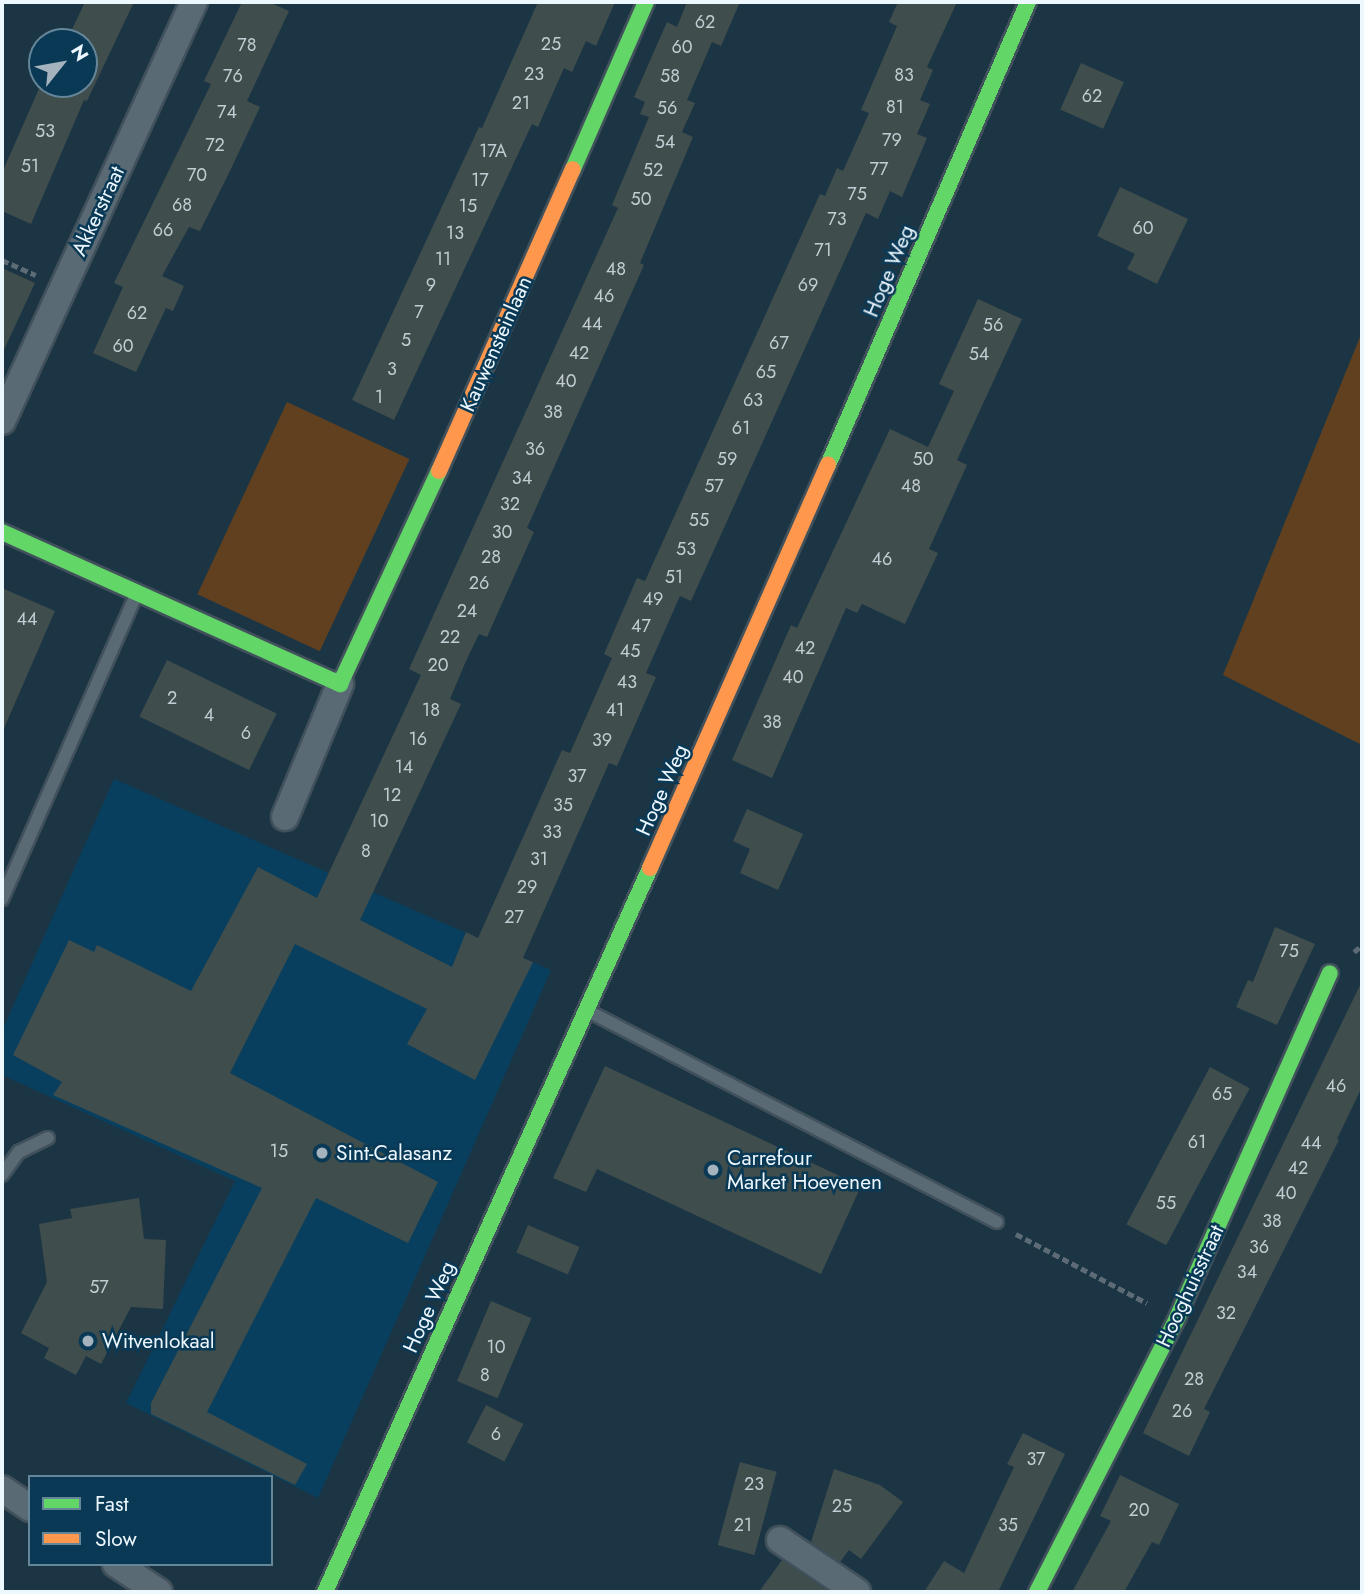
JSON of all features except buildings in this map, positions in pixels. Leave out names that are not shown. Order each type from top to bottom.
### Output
[{"type":"street","name":"Akkerstraat","points":[[2,421],[194,2]]},
{"type":"street","name":"Kauwensteinlaan","points":[[285,817],[340,684],[477,388],[646,2]]},
{"type":"street","name":"Hoge Weg","points":[[325,1592],[754,637],[1028,2]]},
{"type":"street","points":[[2,533],[340,684]]},
{"type":"street","name":"Hooghuisstraat","points":[[1037,1592],[1177,1318],[1330,973]]},
{"type":"street","points":[[2,1489],[28,1507]]},
{"type":"street","points":[[780,1540],[857,1592]]},
{"type":"street","points":[[119,1566],[159,1592]]},
{"type":"lane","points":[[2,899],[137,593]]},
{"type":"lane","points":[[587,1011],[997,1222]]},
{"type":"lane","points":[[2,1175],[19,1152],[48,1138]]},
{"type":"path","points":[[2,260],[14,266]]},
{"type":"path","points":[[997,1222],[1043,1250],[1177,1318]]},
{"type":"shaded area","points":[[1362,332],[1362,745],[1223,675]]},
{"type":"shaded area","points":[[287,402],[409,459],[320,651],[197,594]]},
{"type":"shaded area","name":"Sint-Calasanz","points":[[114,779],[551,970],[318,1498],[126,1403],[235,1181],[2,1075],[2,1031]]},
{"type":"traffic: fast","points":[[573,169],[646,2]]},
{"type":"traffic: fast","points":[[828,465],[1028,2]]},
{"type":"traffic: fast","points":[[2,532],[340,684],[439,471]]},
{"type":"traffic: fast","points":[[325,1592],[650,868]]},
{"type":"traffic: fast","points":[[1037,1592],[1177,1318],[1330,973]]},
{"type":"traffic: slow","points":[[439,471],[573,169]]},
{"type":"traffic: slow","points":[[650,868],[828,465]]},
{"type":"place","name":"Sint-Calasanz","points":[[322,1153]]},
{"type":"place","name":"Carrefour Market Hoevenen","points":[[713,1170]]},
{"type":"place","name":"Witvenlokaal","points":[[88,1341]]}]
